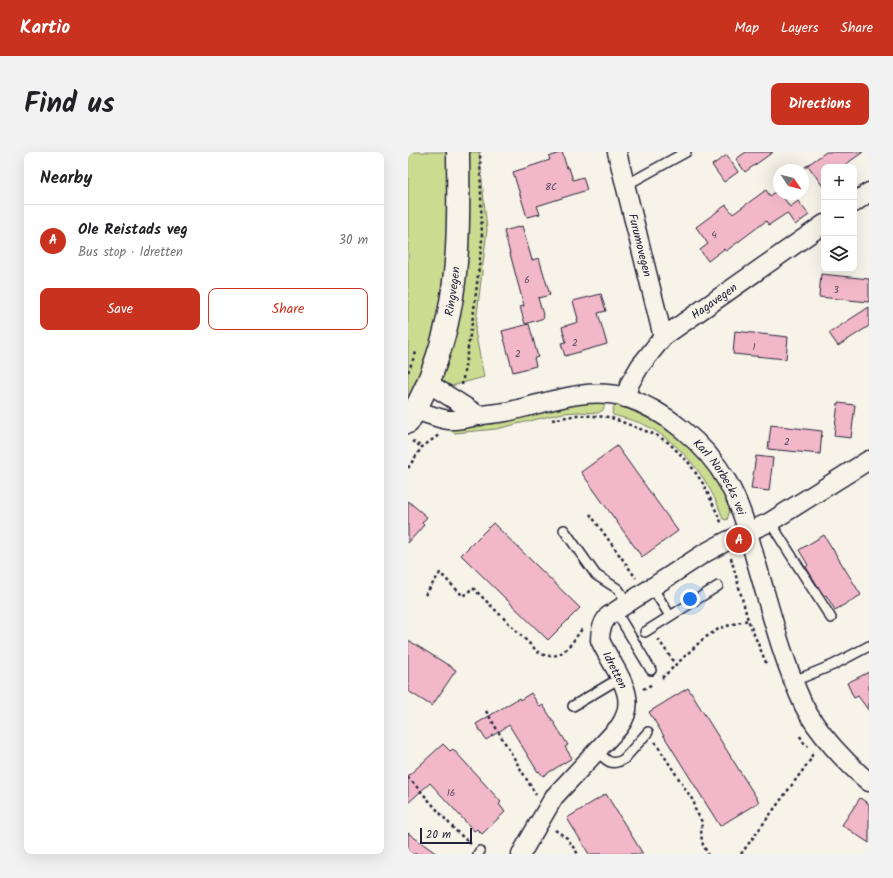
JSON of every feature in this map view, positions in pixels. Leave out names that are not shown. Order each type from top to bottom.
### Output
[{"type":"main road","name":"Ringvegen","points":[[412,424],[438,358],[446,330],[454,283],[459,209],[458,152]]},
{"type":"street","name":"Furumovegen","points":[[618,152],[663,337]]},
{"type":"street","points":[[857,201],[869,192]]},
{"type":"street","name":"Hagavegen","points":[[625,398],[630,383],[640,366],[663,337],[821,226]]},
{"type":"street","points":[[428,383],[480,416]]},
{"type":"street","name":"Karl Norbecks vei","points":[[412,424],[465,419],[506,412],[553,400],[590,394],[610,394],[647,406],[679,426],[706,452],[727,480],[748,532],[785,660],[805,707],[836,749],[869,782]]},
{"type":"street","name":"Idretten","points":[[521,854],[554,797],[624,720],[627,712],[628,695],[625,687],[600,640],[602,623],[608,616],[621,606],[704,554],[727,541],[770,522],[869,460]]},
{"type":"lane","points":[[626,185],[686,152]]},
{"type":"lane","points":[[770,522],[831,618]]},
{"type":"lane","points":[[564,530],[596,575],[618,588],[621,606],[651,670]]},
{"type":"lane","points":[[648,630],[718,586]]},
{"type":"lane","points":[[648,589],[670,616]]},
{"type":"lane","points":[[794,681],[833,665],[869,646]]},
{"type":"lane","points":[[574,706],[620,678]]},
{"type":"lane","points":[[597,751],[607,761],[612,763],[619,762],[624,760],[648,732]]},
{"type":"path","points":[[408,372],[418,347]]},
{"type":"path","points":[[548,421],[577,415],[610,417],[656,435],[668,443],[689,463],[704,485],[721,520],[748,620],[769,670]]},
{"type":"path","points":[[412,424],[422,447]]},
{"type":"path","points":[[408,468],[422,447],[439,435],[442,431]]},
{"type":"path","points":[[439,435],[445,436]]},
{"type":"path","points":[[590,514],[648,589]]},
{"type":"path","points":[[425,595],[440,573],[463,596],[473,588],[539,653],[548,657],[557,656],[567,649],[584,627]]},
{"type":"path","points":[[628,695],[640,691],[664,677],[703,638],[720,628],[748,620]]},
{"type":"path","points":[[648,630],[676,665]]},
{"type":"path","points":[[486,711],[539,799],[543,815],[559,832],[567,838],[578,854]]},
{"type":"path","points":[[648,732],[658,745],[694,802],[695,809],[702,822],[700,835],[708,854]]},
{"type":"path","points":[[797,732],[804,743],[813,751],[827,753],[836,749]]},
{"type":"path","points":[[741,854],[811,759],[813,751]]},
{"type":"path","points":[[408,777],[456,831],[479,852]]},
{"type":"green space","points":[[408,152],[479,152],[487,230],[475,331],[484,377],[408,398]]},
{"type":"green space","points":[[592,402],[605,403],[603,410],[598,413],[563,413],[496,429],[455,433],[451,431],[450,428],[498,422],[561,406]]},
{"type":"green space","points":[[617,405],[647,418],[674,434],[687,444],[709,468],[718,482],[730,510],[727,520],[723,519],[705,480],[687,457],[666,438],[649,427],[613,415],[612,413],[614,406]]},
{"type":"building","points":[[562,152],[573,180],[583,177],[587,190],[537,206],[540,214],[527,217],[513,172],[550,160],[549,157]]},
{"type":"building","points":[[746,152],[773,152],[745,172],[736,159]]},
{"type":"building","points":[[826,152],[863,152],[846,164],[821,164],[821,184],[809,167],[809,164]]},
{"type":"building","points":[[727,155],[738,172],[724,182],[712,165]]},
{"type":"building","points":[[766,190],[770,196],[773,194],[773,200],[785,200],[790,207],[798,201],[809,215],[795,225],[787,213],[769,225],[766,221],[726,251],[724,249],[708,261],[700,250],[708,244],[696,227],[726,205],[733,214]]},
{"type":"building","points":[[522,226],[532,260],[539,258],[550,295],[538,298],[544,318],[525,324],[520,307],[524,306],[504,231]]},
{"type":"building","points":[[821,274],[869,279],[869,302],[819,297]]},
{"type":"building","points":[[601,294],[606,311],[598,313],[607,344],[565,356],[561,343],[566,342],[562,327],[578,322],[573,301]]},
{"type":"building","points":[[869,307],[869,326],[838,346],[829,333]]},
{"type":"building","points":[[529,324],[538,357],[534,358],[536,366],[513,372],[502,331]]},
{"type":"building","points":[[735,331],[788,337],[786,359],[733,354]]},
{"type":"building","points":[[838,403],[855,405],[851,438],[834,436]]},
{"type":"building","points":[[771,425],[822,431],[820,454],[768,449]]},
{"type":"building","points":[[617,446],[678,531],[642,557],[581,472]]},
{"type":"building","points":[[756,456],[773,458],[769,491],[751,489]]},
{"type":"building","points":[[408,501],[427,517],[422,523],[424,525],[408,543]]},
{"type":"building","points":[[493,523],[580,608],[548,640],[461,555]]},
{"type":"building","points":[[824,535],[861,595],[835,610],[826,595],[824,596],[806,567],[808,565],[799,550]]},
{"type":"building","points":[[408,640],[456,670],[432,706],[408,691]]},
{"type":"building","points":[[869,672],[869,711],[858,696],[854,698],[847,683]]},
{"type":"building","points":[[688,688],[759,802],[720,826],[649,712]]},
{"type":"building","points":[[531,693],[540,707],[543,705],[568,745],[565,747],[572,758],[543,776],[539,771],[538,772],[509,725],[486,740],[476,724],[519,698],[520,700]]},
{"type":"building","points":[[443,744],[450,751],[453,749],[501,802],[499,804],[505,812],[482,834],[477,829],[474,831],[430,783],[408,803],[408,776]]},
{"type":"building","points":[[606,794],[643,854],[589,854],[567,818]]},
{"type":"building","points":[[860,798],[869,804],[869,843],[842,825]]},
{"type":"building","points":[[408,833],[437,854],[408,854]]},
{"type":"place","name":"Ole Reistads veg","points":[[739,540]]}]
